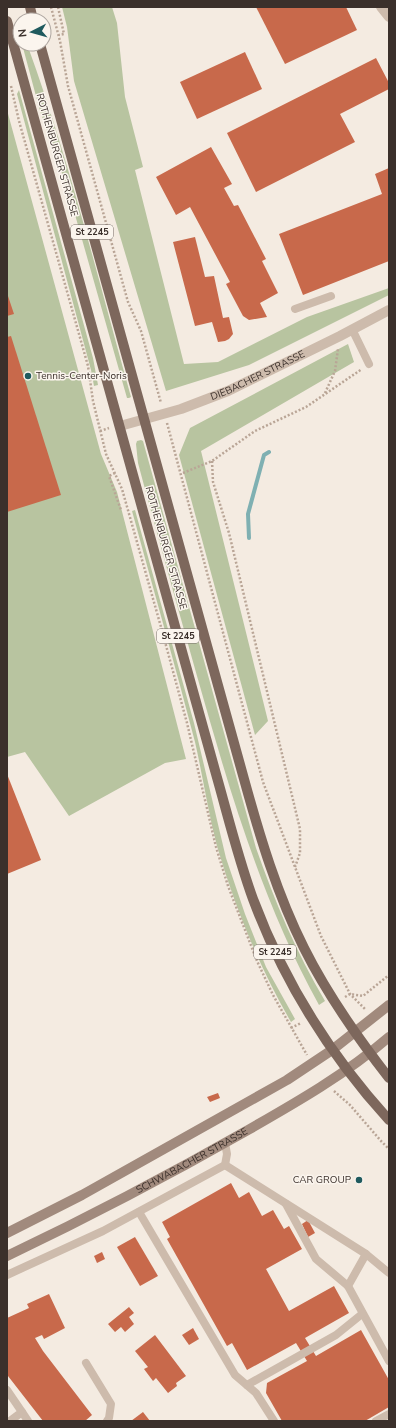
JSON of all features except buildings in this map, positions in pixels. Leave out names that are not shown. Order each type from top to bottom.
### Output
[{"type":"main road","name":"ROTHENBURGER STRASSE","points":[[7,21],[228,817],[249,885],[268,936],[285,973],[303,1006],[347,1070],[389,1120]]},
{"type":"main road","name":"ROTHENBURGER STRASSE","points":[[42,52],[246,786],[271,869],[304,948],[329,993],[355,1032],[389,1078]]},
{"type":"main road","points":[[7,1233],[82,1195],[228,1115],[294,1076],[332,1050],[389,1005]]},
{"type":"main road","name":"SCHWABACHER STRASSE","points":[[7,1256],[98,1211],[225,1143],[311,1093],[347,1070],[389,1037]]},
{"type":"street","points":[[381,7],[389,17]]},
{"type":"street","name":"DIEBACHER STRASSE","points":[[120,426],[197,404],[340,336],[389,310]]},
{"type":"lane","points":[[295,309],[331,296]]},
{"type":"lane","points":[[352,329],[369,364]]},
{"type":"lane","points":[[7,1275],[139,1212],[224,1165],[227,1154],[225,1143]]},
{"type":"lane","points":[[224,1165],[366,1254],[389,1273]]},
{"type":"lane","points":[[286,1203],[306,1243],[316,1259],[348,1286],[389,1361]]},
{"type":"lane","points":[[139,1212],[235,1375],[256,1393],[274,1421]]},
{"type":"lane","points":[[348,1286],[366,1254]]},
{"type":"lane","points":[[247,1385],[336,1335],[362,1314]]},
{"type":"lane","points":[[86,1363],[111,1404],[109,1418],[107,1421]]},
{"type":"lane","points":[[7,1390],[28,1421]]},
{"type":"lane","points":[[10,1421],[22,1412]]},
{"type":"lane","points":[[376,1421],[389,1414]]},
{"type":"path","points":[[51,7],[58,36],[61,41],[68,86],[126,295],[141,331],[165,414],[263,782],[294,868],[321,936],[350,994],[364,1008]]},
{"type":"path","points":[[58,7],[64,34],[58,36]]},
{"type":"path","points":[[11,84],[19,121],[88,366],[93,401],[106,454],[122,489],[187,723],[216,847],[228,886],[257,962],[305,1052]]},
{"type":"path","points":[[324,394],[335,371],[340,336]]},
{"type":"path","points":[[183,473],[212,461],[255,432],[306,407],[369,364]]},
{"type":"path","points":[[212,461],[213,482],[229,533],[300,829],[300,853],[294,868]]},
{"type":"path","points":[[115,473],[109,476],[121,510]]},
{"type":"path","points":[[350,994],[363,996],[389,975]]},
{"type":"path","points":[[291,1028],[298,1025]]},
{"type":"path","points":[[334,1092],[350,1105],[389,1149]]},
{"type":"path","points":[[350,1105],[354,1102]]},
{"type":"green space","points":[[62,7],[112,7],[117,23],[125,97],[143,167],[135,170],[184,364],[218,362],[307,317],[389,288],[389,295],[249,365],[166,391],[74,81],[67,27]]},
{"type":"green space","points":[[24,52],[30,52],[70,175],[131,397],[129,398],[127,398],[68,190],[40,111]]},
{"type":"green space","points":[[19,90],[93,358],[98,385],[94,386],[17,94]]},
{"type":"green space","points":[[7,110],[101,454],[117,492],[186,759],[165,763],[69,816],[25,752],[7,757]]},
{"type":"green space","points":[[348,344],[354,362],[201,451],[268,721],[255,735],[179,455],[190,428]]},
{"type":"green space","points":[[137,441],[143,441],[256,848],[287,926],[314,983],[325,1001],[319,1005],[280,926],[235,803],[197,676],[138,463],[136,444]]},
{"type":"green space","points":[[135,510],[194,723],[226,858],[245,914],[266,967],[295,1019],[291,1022],[258,958],[224,869],[211,820],[195,742],[132,511]]},
{"type":"waterway","points":[[249,538],[248,514],[264,455],[269,452]]},
{"type":"place","name":"Tennis-Center-Noris","points":[[28,376]]},
{"type":"place","name":"CAR GROUP","points":[[359,1180]]}]
